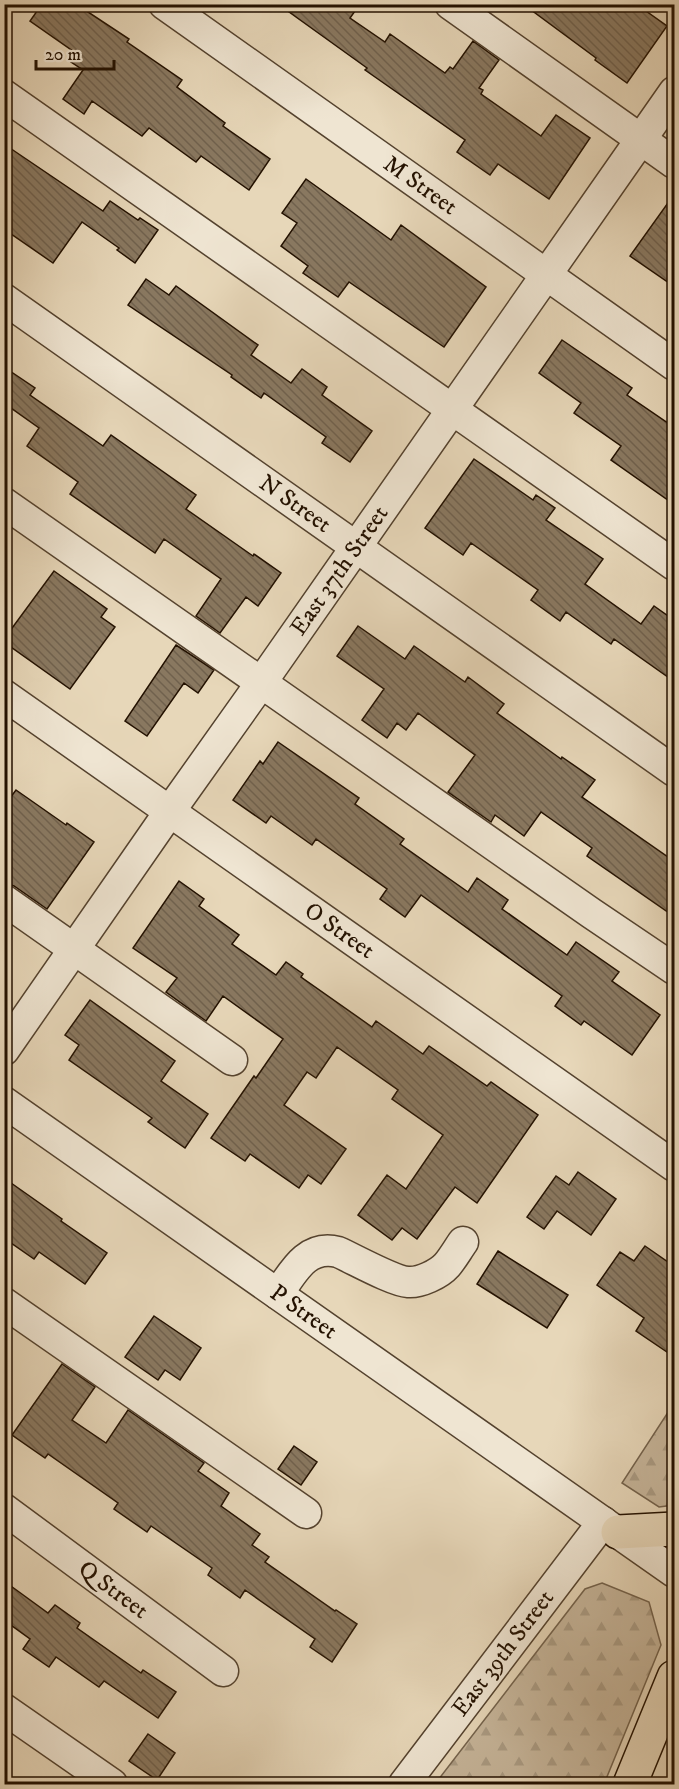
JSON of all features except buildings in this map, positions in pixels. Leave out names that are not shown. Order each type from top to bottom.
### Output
[{"type":"main road","points":[[610,1527],[675,1529]]},
{"type":"main road","points":[[630,1785],[675,1677]]},
{"type":"street","name":"M Street","points":[[164,4],[675,365]]},
{"type":"street","points":[[450,4],[675,163]]},
{"type":"street","name":"East 37th Street","points":[[4,1050],[675,92]]},
{"type":"street","points":[[4,95],[675,566]]},
{"type":"street","name":"N Street","points":[[4,299],[675,771]]},
{"type":"street","points":[[4,502],[591,914],[675,969]]},
{"type":"street","name":"O Street","points":[[4,695],[675,1166]]},
{"type":"street","points":[[4,900],[232,1060]]},
{"type":"street","name":"P Street","points":[[4,1102],[675,1572]]},
{"type":"street","points":[[278,1294],[301,1262],[321,1251],[329,1249],[338,1252],[399,1280],[412,1282],[446,1267],[463,1242]]},
{"type":"street","points":[[4,1303],[306,1513]]},
{"type":"street","name":"Q Street","points":[[4,1509],[223,1671]]},
{"type":"street","name":"East 39th Street","points":[[404,1785],[610,1527]]},
{"type":"street","points":[[4,1709],[112,1785]]},
{"type":"green space","points":[[674,1403],[674,1505],[659,1507],[622,1483]]},
{"type":"green space","points":[[602,1583],[649,1602],[661,1645],[604,1784],[435,1784],[585,1589]]}]
